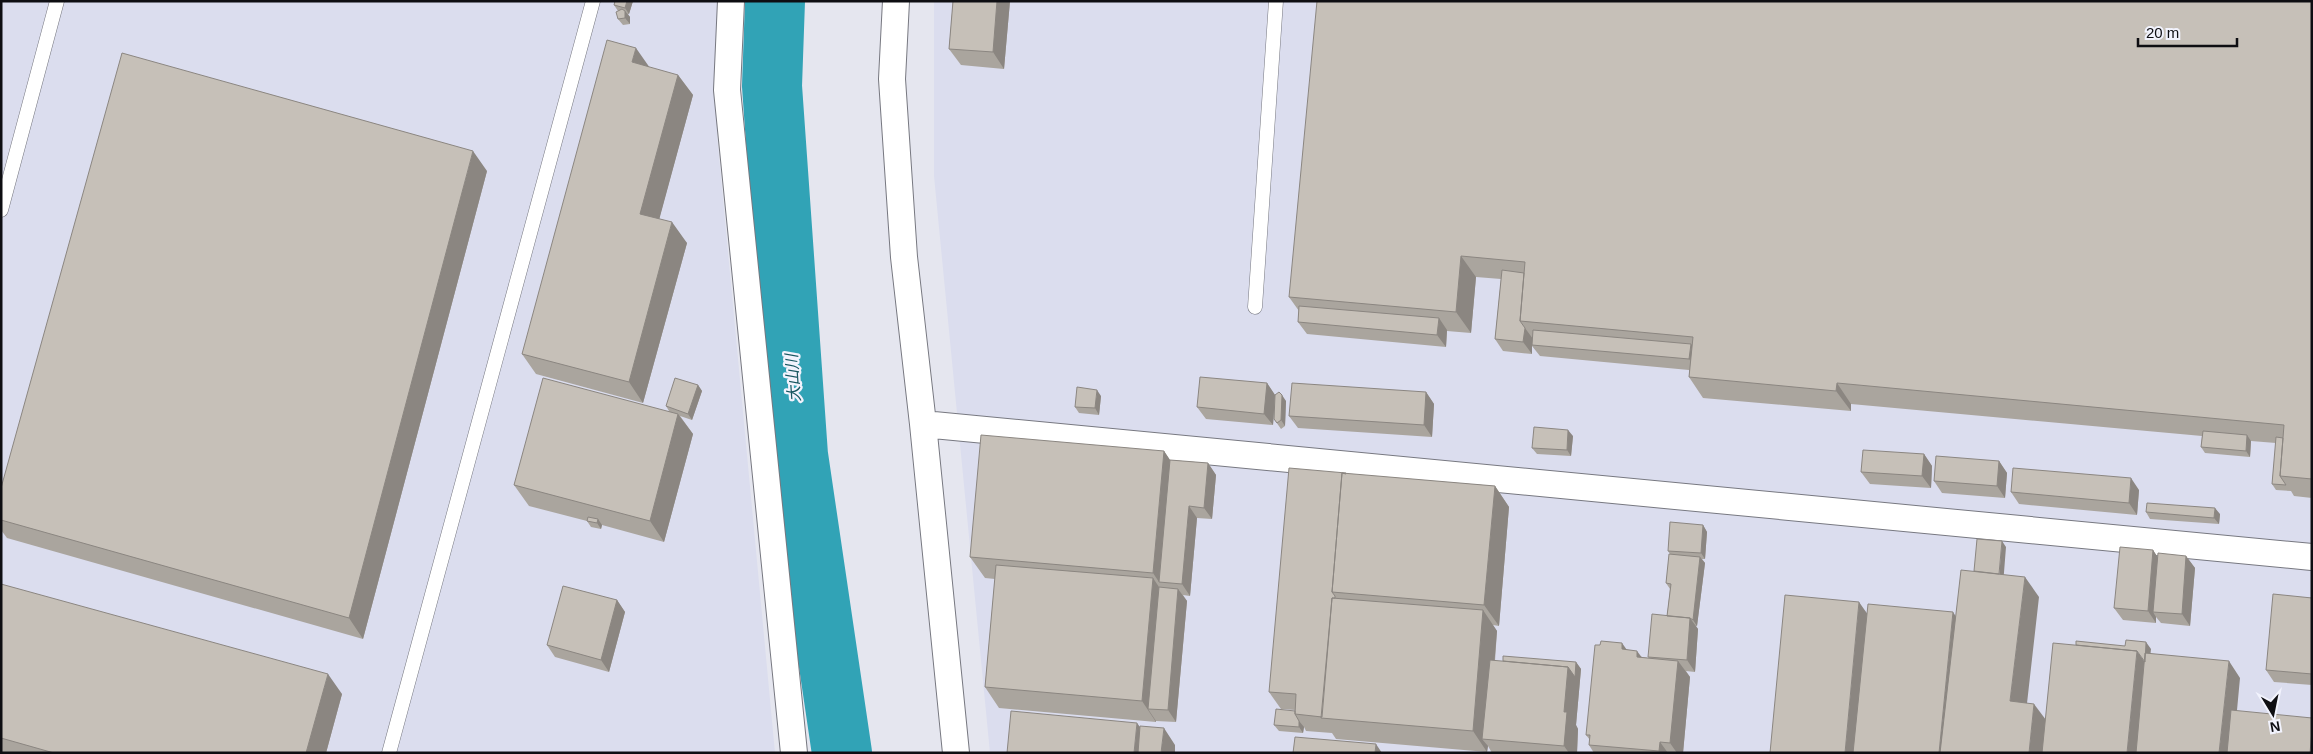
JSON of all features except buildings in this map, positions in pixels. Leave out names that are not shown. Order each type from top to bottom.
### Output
[{"type":"street","points":[[731,1],[728,90],[794,753]]},
{"type":"street","points":[[896,1],[892,79],[904,257],[924,424],[956,753]]},
{"type":"street","points":[[924,424],[2312,557]]},
{"type":"lane","points":[[1,210],[57,1]]},
{"type":"lane","points":[[389,753],[593,1]]},
{"type":"lane","points":[[1254,307],[1276,1]]},
{"type":"shaded area","points":[[1,1],[717,1],[717,135],[775,753],[1,753]]},
{"type":"shaded area","points":[[934,1],[2312,1],[2312,753],[990,753],[934,176]]},
{"type":"waterway","name":"大山川","points":[[775,1],[772,86],[798,455],[842,753]]}]
